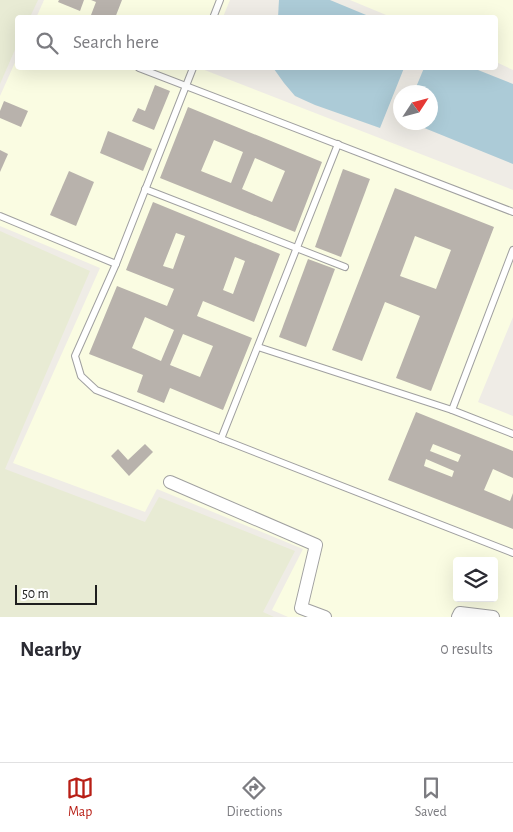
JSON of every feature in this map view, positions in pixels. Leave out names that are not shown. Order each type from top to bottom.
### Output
[{"type":"street","points":[[170,482],[316,545],[301,608],[325,617]]},
{"type":"street","points":[[458,617],[460,613],[493,617]]},
{"type":"lane","points":[[214,15],[220,0]]},
{"type":"lane","points":[[145,70],[513,212]]},
{"type":"lane","points":[[192,70],[116,264],[75,356],[81,376],[96,390],[513,553]]},
{"type":"lane","points":[[221,439],[338,144]]},
{"type":"lane","points":[[145,189],[345,267]]},
{"type":"lane","points":[[0,216],[116,264]]},
{"type":"lane","points":[[452,410],[513,250]]},
{"type":"lane","points":[[258,347],[452,410],[513,434]]},
{"type":"shaded area","points":[[0,0],[38,0],[31,15],[15,15],[15,50],[0,84]]},
{"type":"shaded area","points":[[44,0],[230,0],[224,15],[37,15]]},
{"type":"shaded area","points":[[350,0],[513,0],[513,70],[498,63],[498,15],[386,15]]},
{"type":"shaded area","points":[[15,62],[15,70],[205,70],[513,190],[513,317],[478,402],[513,416],[513,617],[288,617],[272,610],[303,549],[157,489],[145,512],[13,463],[100,268],[0,226],[0,96]]},
{"type":"shaded area","points":[[0,231],[90,271],[5,469],[145,522],[159,497],[295,551],[263,612],[274,617],[0,617]]},
{"type":"water","points":[[279,0],[330,0],[366,15],[278,15]]},
{"type":"water","points":[[275,70],[403,70],[397,85],[393,85],[393,95],[380,128],[295,96]]},
{"type":"water","points":[[423,70],[478,70],[513,84],[513,164],[429,130],[438,130],[438,85],[417,85]]},
{"type":"building","points":[[59,0],[84,0],[80,11],[58,2]]},
{"type":"building","points":[[91,0],[122,0],[116,15],[91,15],[96,2]]},
{"type":"building","points":[[155,85],[170,91],[154,130],[132,121],[138,108],[145,111]]},
{"type":"building","points":[[4,101],[28,111],[21,127],[0,118],[0,111]]},
{"type":"building","points":[[188,107],[322,162],[295,232],[160,178]],"holes":[[[214,140],[243,152],[231,183],[201,171]],[[255,158],[285,171],[272,202],[242,189]]]},
{"type":"building","points":[[108,131],[152,149],[143,171],[100,153]]},
{"type":"building","points":[[0,150],[8,154],[0,172]]},
{"type":"building","points":[[343,169],[370,179],[341,257],[315,247]]},
{"type":"building","points":[[69,171],[94,182],[76,226],[50,215]]},
{"type":"building","points":[[395,188],[494,227],[431,391],[396,378],[420,316],[385,302],[362,361],[332,350]],"holes":[[[415,236],[451,250],[436,289],[400,276]]]},
{"type":"building","points":[[153,202],[280,254],[254,322],[203,301],[197,316],[252,338],[223,410],[170,388],[164,403],[137,392],[143,375],[89,354],[117,286],[167,306],[174,289],[126,270]],"holes":[[[176,233],[185,236],[173,269],[163,266]],[[235,257],[245,261],[233,294],[223,290]],[[145,317],[174,330],[161,361],[132,348]],[[183,334],[213,346],[200,377],[170,365]]]},
{"type":"building","points":[[308,259],[335,269],[306,347],[279,337]]},
{"type":"building","points":[[416,412],[513,451],[513,478],[493,469],[484,490],[510,501],[513,493],[513,529],[388,480]],"holes":[[[433,444],[461,455],[458,462],[430,451]],[[426,459],[454,471],[452,477],[424,466]]]},
{"type":"building","points":[[145,444],[153,452],[129,476],[111,456],[118,449],[128,460]]}]
